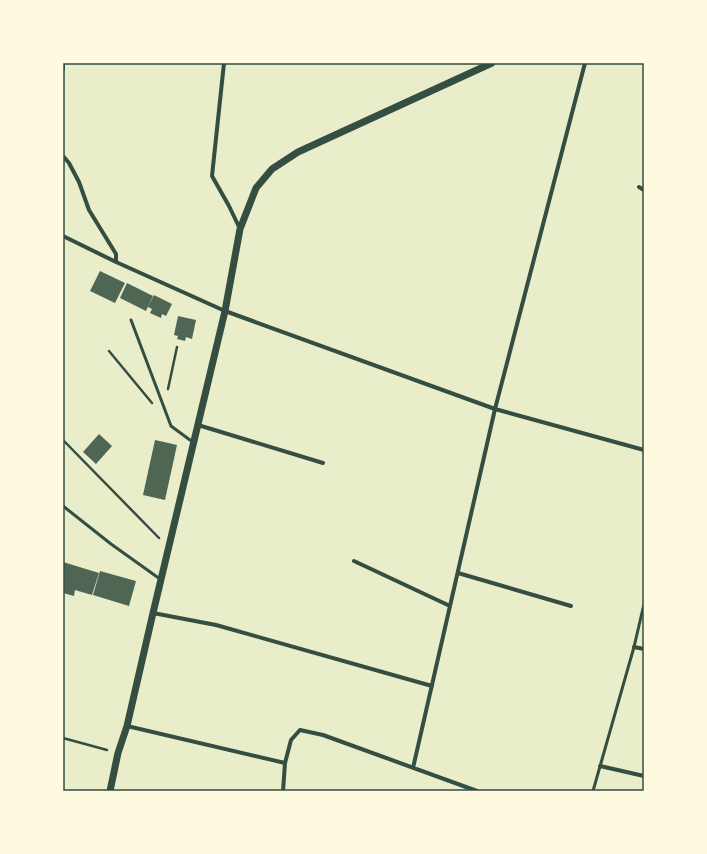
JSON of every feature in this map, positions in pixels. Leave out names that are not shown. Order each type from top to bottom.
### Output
[{"type":"street","points":[[224,63],[212,176],[240,229]]},
{"type":"street","points":[[110,791],[118,753],[127,726],[225,311],[240,229],[256,188],[272,169],[298,152],[492,63]]},
{"type":"street","points":[[413,768],[496,409],[585,63]]},
{"type":"street","points":[[63,156],[69,163],[79,182],[89,210],[116,254],[116,262]]},
{"type":"street","points":[[639,187],[644,190]]},
{"type":"street","points":[[63,236],[116,262],[225,311],[496,409],[644,450]]},
{"type":"street","points":[[198,425],[323,463]]},
{"type":"street","points":[[354,561],[450,606]]},
{"type":"street","points":[[458,573],[571,606]]},
{"type":"street","points":[[153,613],[216,625],[432,686]]},
{"type":"street","points":[[634,647],[644,649]]},
{"type":"street","points":[[127,726],[285,763]]},
{"type":"street","points":[[283,791],[285,763],[291,740],[300,730],[323,735],[477,791]]},
{"type":"street","points":[[600,766],[644,776]]},
{"type":"lane","points":[[131,320],[171,426],[194,443]]},
{"type":"lane","points":[[63,506],[110,544],[161,580]]},
{"type":"lane","points":[[594,791],[634,647],[644,604]]},
{"type":"path","points":[[164,407],[177,347]]},
{"type":"path","points":[[109,351],[156,409]]},
{"type":"path","points":[[63,440],[169,548]]},
{"type":"path","points":[[63,738],[118,753]]},
{"type":"building","points":[[100,271],[125,283],[115,303],[90,291]]},
{"type":"building","points":[[127,283],[153,296],[146,311],[120,298]]},
{"type":"building","points":[[154,295],[172,304],[166,316],[162,314],[161,318],[150,313],[152,309],[148,307]]},
{"type":"building","points":[[178,316],[196,320],[192,339],[186,337],[185,341],[177,339],[178,336],[174,335]]},
{"type":"building","points":[[99,434],[112,446],[96,464],[83,452]]},
{"type":"building","points":[[155,440],[177,445],[165,500],[143,495]]},
{"type":"building","points":[[63,562],[99,573],[92,595],[75,590],[74,596],[63,593]]},
{"type":"building","points":[[100,571],[136,581],[129,606],[93,595]]}]
